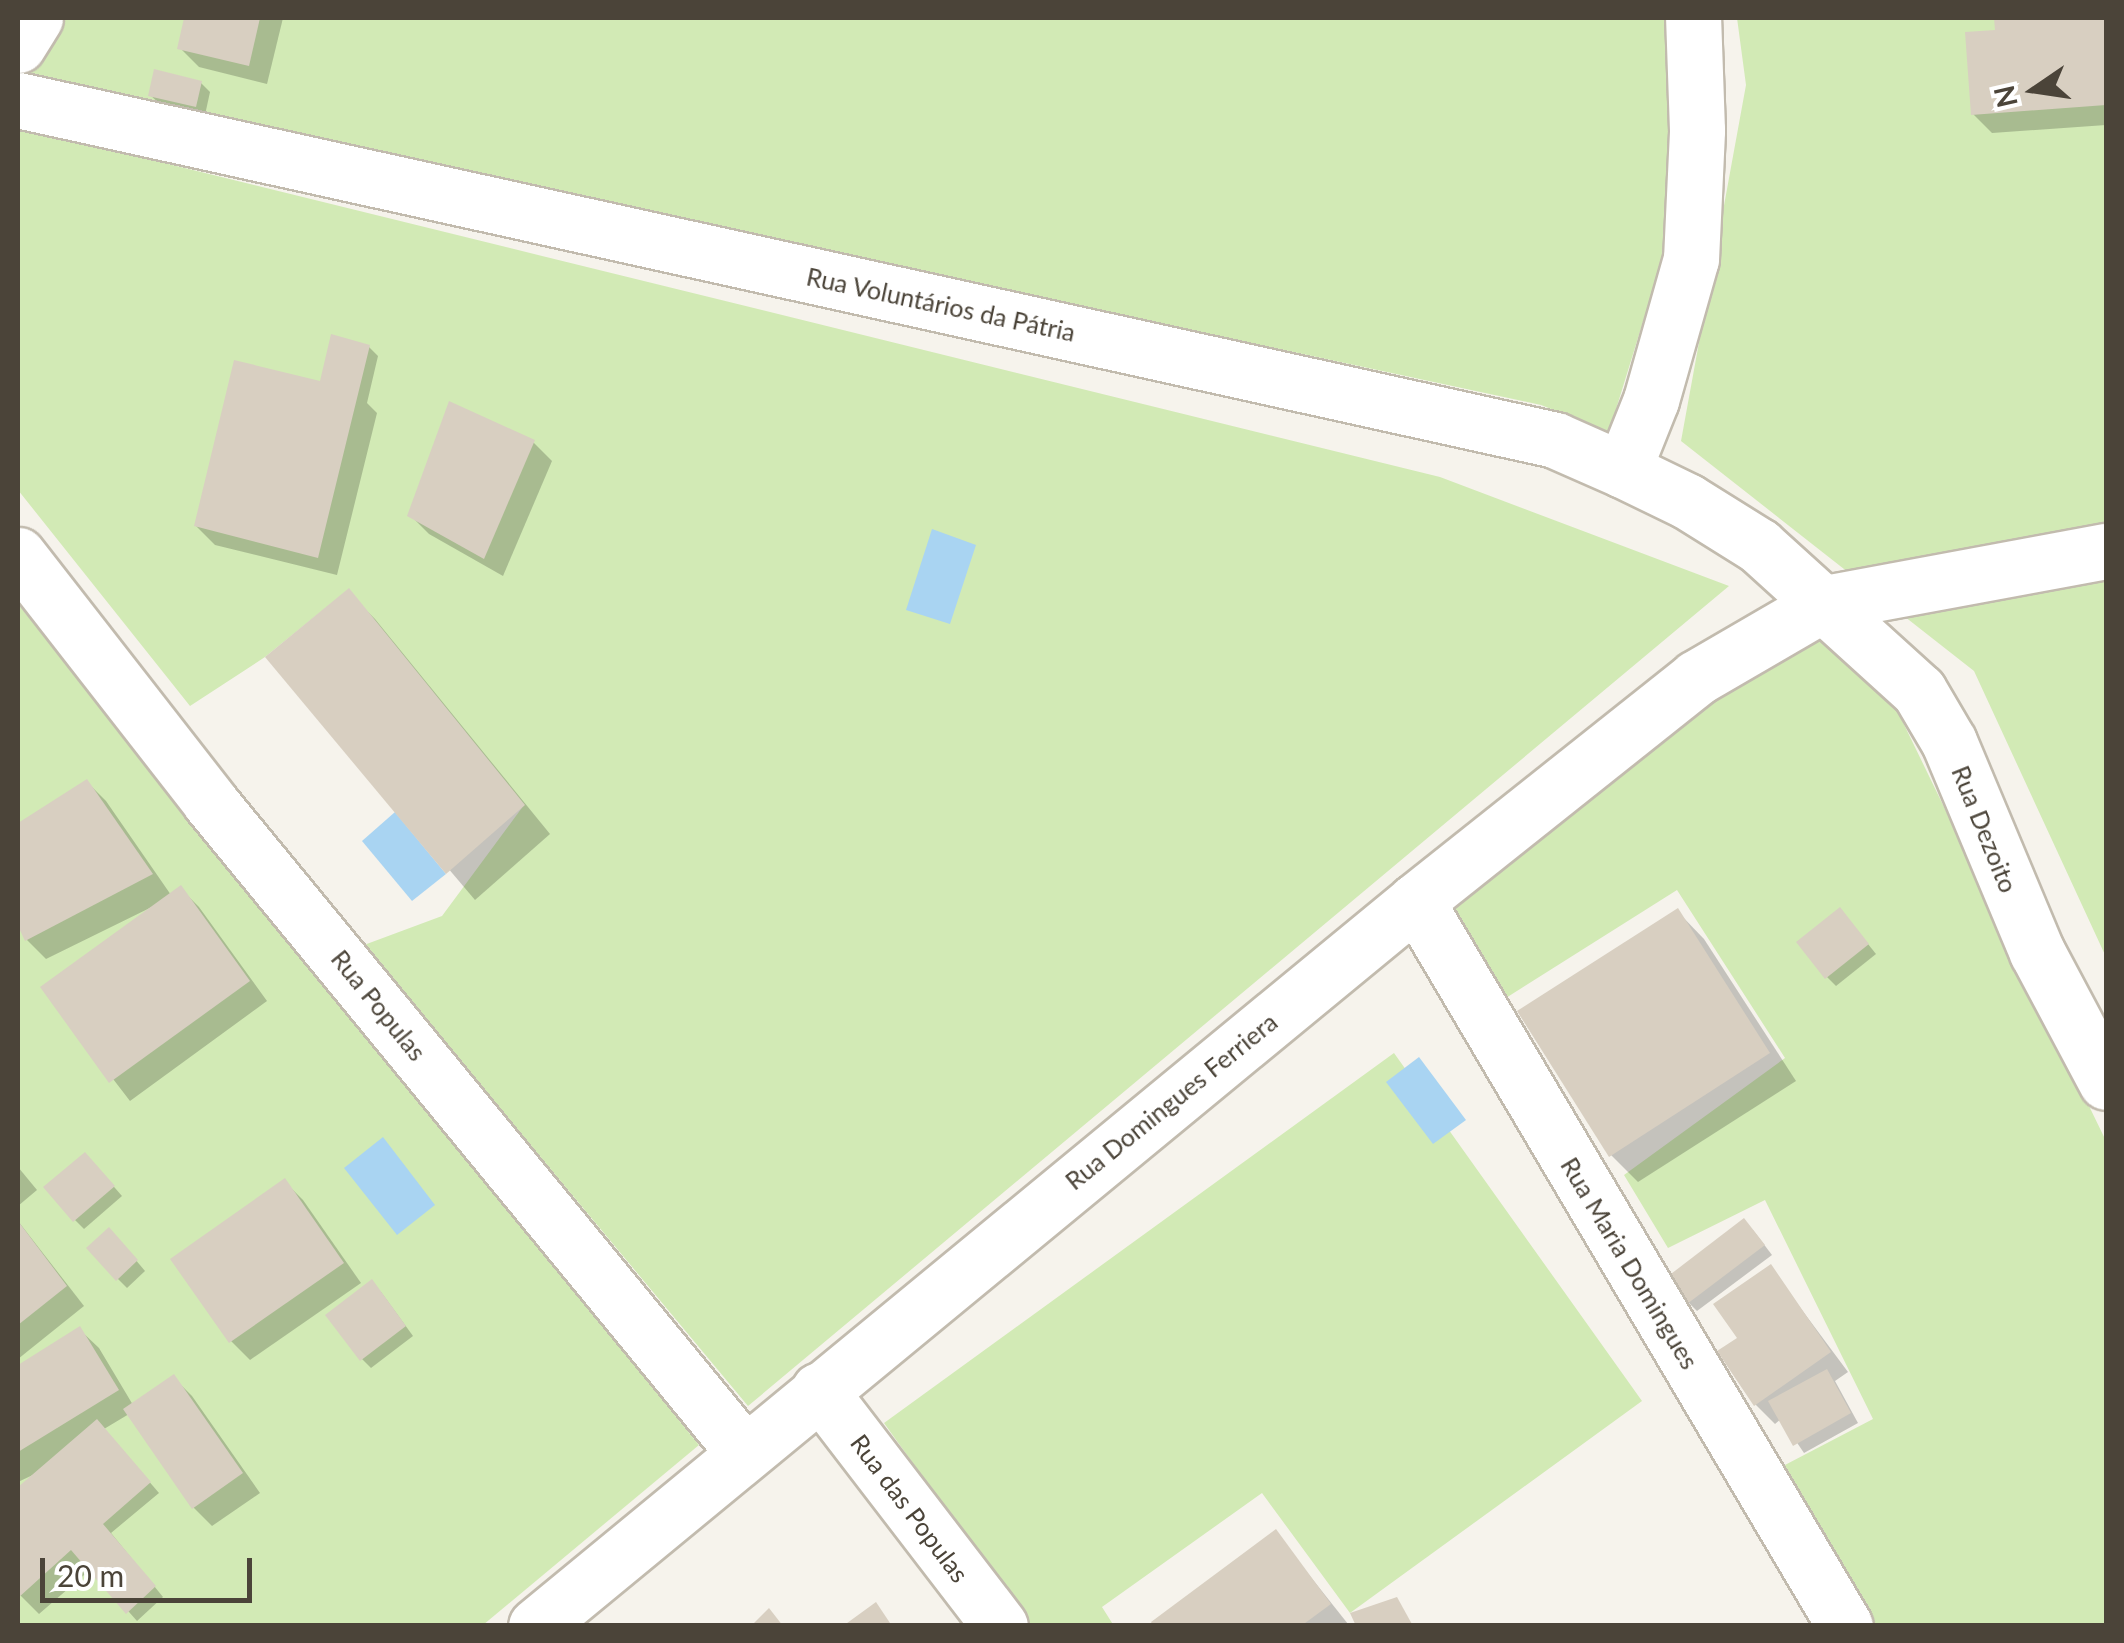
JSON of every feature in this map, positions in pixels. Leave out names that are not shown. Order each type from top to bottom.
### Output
[{"type":"street","points":[[18,44],[34,18]]},
{"type":"street","points":[[1622,470],[1651,400],[1691,259],[1697,130],[1693,18]]},
{"type":"street","name":"Rua Voluntários da Pátria","points":[[18,100],[1555,440],[1687,501],[1759,546],[1825,603]]},
{"type":"street","name":"Rua Domingues Ferriera","points":[[536,1626],[1416,901],[1696,678],[1825,603],[2106,551]]},
{"type":"street","name":"Rua Populas","points":[[18,555],[210,802],[744,1452]]},
{"type":"street","name":"Rua Dezoito","points":[[1825,603],[1920,691],[1950,742],[2037,952],[2106,1082]]},
{"type":"street","name":"Rua Maria Domingues","points":[[1416,901],[1845,1626]]},
{"type":"street","name":"Rua das Populas","points":[[820,1390],[1000,1626]]},
{"type":"green space","points":[[56,18],[1671,18],[1667,244],[1609,432],[1541,405],[18,79]]},
{"type":"green space","points":[[1737,18],[2106,18],[2106,957],[1974,671],[1681,441],[1746,85]]},
{"type":"green space","points":[[18,127],[1440,477],[1729,586],[748,1406],[364,945],[442,916],[524,805],[349,589],[265,657],[190,706],[18,490]]},
{"type":"green space","points":[[18,604],[699,1445],[483,1625],[18,1625]]},
{"type":"green space","points":[[1817,630],[1896,708],[2106,1141],[2106,1625],[1874,1625],[1783,1466],[1873,1419],[1765,1200],[1668,1248],[1624,1175],[1785,1058],[1677,890],[1498,1003],[1442,907],[1696,699]]},
{"type":"green space","points":[[1394,1053],[1642,1401],[1350,1613],[1262,1493],[1102,1607],[1114,1626],[1029,1625],[884,1423]]},
{"type":"water","points":[[932,529],[976,545],[950,624],[906,610]]},
{"type":"water","points":[[395,812],[446,874],[412,901],[362,841]]},
{"type":"water","points":[[1419,1057],[1466,1120],[1433,1144],[1386,1082]]},
{"type":"water","points":[[383,1137],[435,1205],[397,1235],[344,1168]]},
{"type":"building","points":[[184,18],[260,18],[249,66],[177,49]]},
{"type":"building","points":[[1994,18],[2106,18],[2106,105],[1971,115],[1965,32],[1995,30]]},
{"type":"building","points":[[154,69],[202,81],[196,107],[148,96]]},
{"type":"building","points":[[331,334],[370,345],[318,558],[194,526],[234,360],[320,381]]},
{"type":"building","points":[[449,401],[535,440],[484,559],[407,516]]},
{"type":"building","points":[[349,588],[525,805],[446,874],[265,657]]},
{"type":"building","points":[[87,779],[153,874],[25,941],[18,926],[18,823]]},
{"type":"building","points":[[181,885],[250,981],[109,1083],[40,987]]},
{"type":"building","points":[[1840,907],[1869,944],[1825,979],[1796,942]]},
{"type":"building","points":[[1678,908],[1770,1053],[1609,1157],[1517,1011]]},
{"type":"building","points":[[85,1152],[115,1186],[73,1222],[43,1187]]},
{"type":"building","points":[[285,1178],[344,1263],[229,1343],[170,1259]]},
{"type":"building","points":[[1744,1218],[1765,1245],[1687,1304],[1667,1277]]},
{"type":"building","points":[[18,1221],[67,1286],[18,1325]]},
{"type":"building","points":[[109,1227],[138,1260],[116,1281],[86,1248]]},
{"type":"building","points":[[1771,1264],[1831,1352],[1754,1406],[1717,1351],[1737,1338],[1713,1304]]},
{"type":"building","points":[[372,1279],[406,1326],[360,1361],[325,1315]]},
{"type":"building","points":[[80,1326],[119,1390],[18,1452],[18,1365]]},
{"type":"building","points":[[1827,1369],[1851,1413],[1793,1446],[1768,1401]]},
{"type":"building","points":[[174,1374],[243,1473],[192,1509],[123,1409]]},
{"type":"building","points":[[97,1419],[151,1482],[103,1524],[156,1586],[126,1614],[71,1550],[18,1598],[18,1487]]},
{"type":"building","points":[[1276,1529],[1331,1604],[1301,1626],[1153,1626],[1151,1622]]},
{"type":"building","points":[[1397,1597],[1413,1626],[1356,1626],[1350,1613]]},
{"type":"building","points":[[876,1602],[892,1626],[843,1626]]},
{"type":"building","points":[[769,1608],[783,1626],[751,1626]]}]
